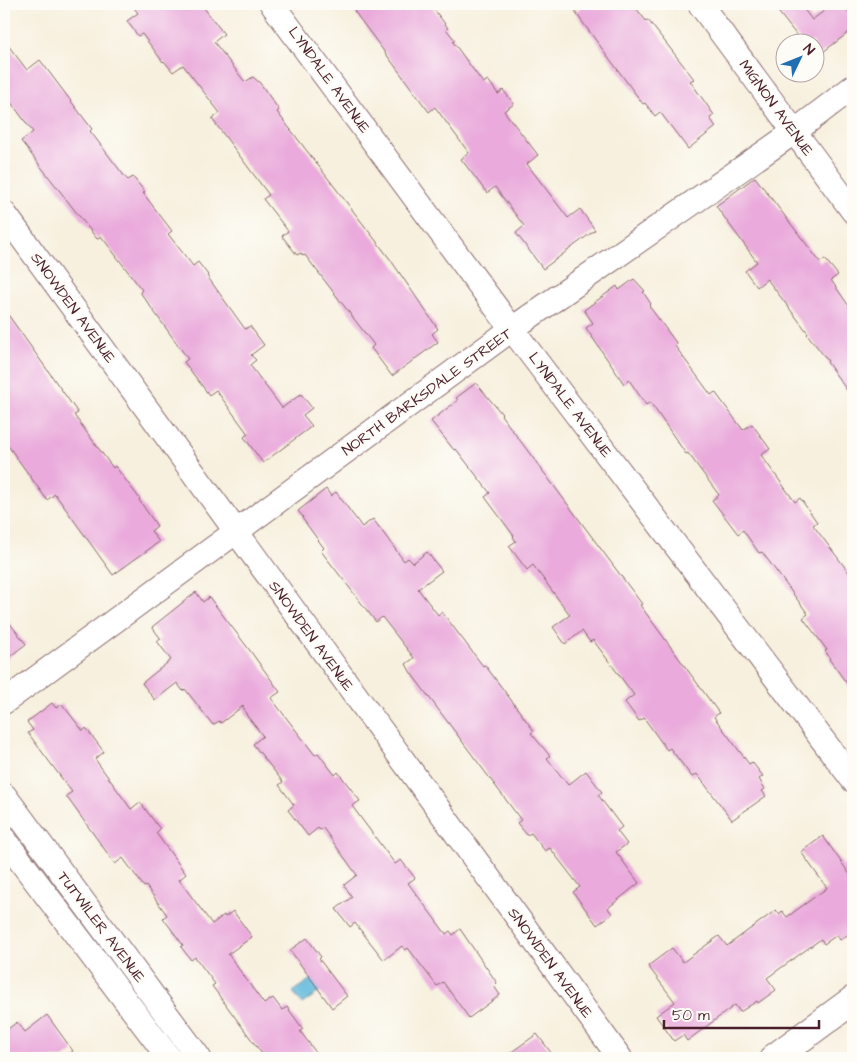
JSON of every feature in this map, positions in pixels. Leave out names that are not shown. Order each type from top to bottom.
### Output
[{"type":"main road","points":[[774,1058],[853,1000]]},
{"type":"street","name":"LYNDALE AVENUE","points":[[272,4],[512,329],[853,780]]},
{"type":"street","name":"MIGNON AVENUE","points":[[700,4],[853,212]]},
{"type":"street","name":"NORTH BARKSDALE STREET","points":[[4,702],[512,329],[794,132],[853,87]]},
{"type":"street","name":"SNOWDEN AVENUE","points":[[4,213],[620,1058]]},
{"type":"street","name":"TUTWILER AVENUE","points":[[4,795],[199,1058]]},
{"type":"street","name":"TUTWILER AVENUE","points":[[4,839],[163,1050]]},
{"type":"street","points":[[49,900],[70,885]]},
{"type":"street","points":[[163,1050],[176,1028]]},
{"type":"water","points":[[319,973],[328,986],[302,1004],[293,992]]},
{"type":"building","points":[[131,4],[201,4],[224,34],[214,42],[245,82],[253,77],[260,83],[279,110],[277,112],[390,259],[438,329],[432,334],[438,342],[392,376],[371,348],[374,345],[305,255],[303,256],[301,253],[297,255],[282,236],[288,231],[263,199],[269,195],[212,119],[220,113],[183,65],[173,72],[142,34],[138,36],[127,21],[138,13]]},
{"type":"building","points":[[351,4],[430,4],[448,28],[446,29],[455,40],[453,42],[483,83],[488,80],[498,94],[503,90],[514,104],[504,111],[538,155],[527,164],[568,218],[580,209],[595,230],[543,269],[516,233],[524,226],[495,187],[487,193],[461,159],[469,153],[435,107],[429,112],[354,11]]},
{"type":"building","points":[[586,4],[633,4],[646,21],[648,20],[694,79],[690,81],[714,115],[710,118],[716,127],[688,149],[660,112],[655,116],[645,103],[643,104],[575,12]]},
{"type":"building","points":[[772,4],[800,4],[812,20],[833,4],[842,4],[853,18],[853,29],[824,51],[824,32],[794,32]]},
{"type":"building","points":[[4,40],[27,70],[40,60],[92,129],[90,131],[125,177],[128,180],[133,177],[145,192],[143,193],[172,231],[168,234],[193,266],[198,262],[245,329],[250,326],[264,345],[251,355],[256,360],[250,365],[282,408],[301,394],[312,408],[303,415],[312,426],[263,463],[244,437],[248,434],[216,390],[209,395],[184,362],[188,359],[140,292],[142,290],[101,236],[97,239],[21,141],[33,132],[4,93]]},
{"type":"building","points":[[755,177],[820,262],[825,259],[838,275],[831,280],[853,312],[853,399],[808,333],[767,279],[757,287],[745,271],[757,262],[716,206]]},
{"type":"building","points":[[634,279],[645,291],[643,292],[651,304],[649,306],[677,344],[675,346],[711,395],[715,392],[743,430],[752,424],[770,449],[761,455],[795,502],[800,498],[817,522],[813,525],[853,578],[853,692],[829,659],[825,651],[827,650],[803,618],[808,614],[762,552],[759,553],[743,530],[738,534],[712,500],[719,495],[688,453],[686,454],[650,402],[646,405],[629,380],[624,384],[586,328],[593,323],[584,310],[617,286],[619,290]]},
{"type":"building","points":[[4,309],[78,413],[74,415],[113,468],[115,466],[140,499],[157,526],[151,531],[159,542],[113,575],[55,494],[47,500],[4,440]]},
{"type":"building","points":[[476,383],[502,414],[642,604],[640,605],[719,713],[714,717],[749,764],[752,762],[763,776],[759,779],[765,789],[762,791],[766,796],[732,820],[697,774],[692,777],[670,748],[667,750],[644,718],[639,721],[625,702],[634,695],[593,640],[590,642],[582,631],[565,644],[553,627],[570,615],[533,565],[527,570],[509,546],[516,541],[485,497],[490,493],[456,449],[454,450],[431,421]]},
{"type":"building","points":[[326,489],[331,496],[336,492],[362,527],[373,519],[404,561],[408,558],[413,563],[427,552],[442,571],[418,589],[438,615],[442,612],[483,666],[485,665],[534,731],[531,733],[550,756],[547,758],[568,785],[586,771],[602,792],[598,795],[622,827],[617,831],[627,844],[616,852],[639,883],[608,908],[612,914],[597,925],[573,892],[580,887],[550,848],[545,851],[531,833],[527,835],[517,823],[521,820],[411,673],[406,664],[414,658],[382,617],[376,622],[321,551],[324,548],[298,511]]},
{"type":"building","points":[[196,592],[203,602],[209,597],[280,692],[271,698],[315,755],[318,753],[335,775],[338,772],[360,801],[352,806],[395,864],[401,860],[415,878],[408,883],[446,934],[450,931],[453,935],[460,929],[497,983],[494,986],[500,995],[469,1018],[443,982],[437,986],[408,948],[405,950],[402,946],[384,960],[355,923],[350,927],[336,909],[352,897],[344,885],[357,875],[323,828],[320,830],[318,828],[308,836],[288,810],[294,805],[279,785],[283,782],[253,744],[263,736],[247,716],[243,706],[221,723],[219,721],[213,725],[185,689],[183,691],[177,683],[155,700],[142,683],[171,660],[157,641],[161,639],[152,627]]},
{"type":"building","points":[[4,616],[26,644],[4,661]]},
{"type":"building","points":[[52,703],[56,708],[62,704],[83,731],[86,728],[104,752],[95,759],[131,809],[140,802],[160,829],[156,833],[186,874],[179,880],[212,924],[233,911],[252,937],[228,954],[264,1004],[273,998],[282,1010],[287,1007],[303,1029],[300,1031],[320,1058],[265,1058],[212,986],[215,984],[195,957],[191,960],[181,947],[183,945],[163,918],[167,915],[146,886],[144,887],[123,858],[115,864],[66,796],[72,792],[28,733],[33,730],[27,722]]},
{"type":"building","points":[[823,836],[853,879],[853,931],[840,940],[837,935],[824,944],[821,939],[767,978],[776,990],[758,1003],[757,1001],[740,1012],[735,1005],[687,1041],[683,1035],[674,1041],[656,1016],[675,1002],[648,966],[672,948],[683,962],[719,936],[727,946],[776,910],[779,914],[782,911],[787,917],[827,888],[801,852]]},
{"type":"building","points":[[307,938],[321,957],[319,959],[347,996],[332,1008],[290,950]]},
{"type":"building","points":[[47,1015],[73,1051],[64,1058],[4,1058],[4,1032],[17,1022],[25,1032]]},
{"type":"building","points":[[537,1034],[555,1058],[503,1058]]}]
